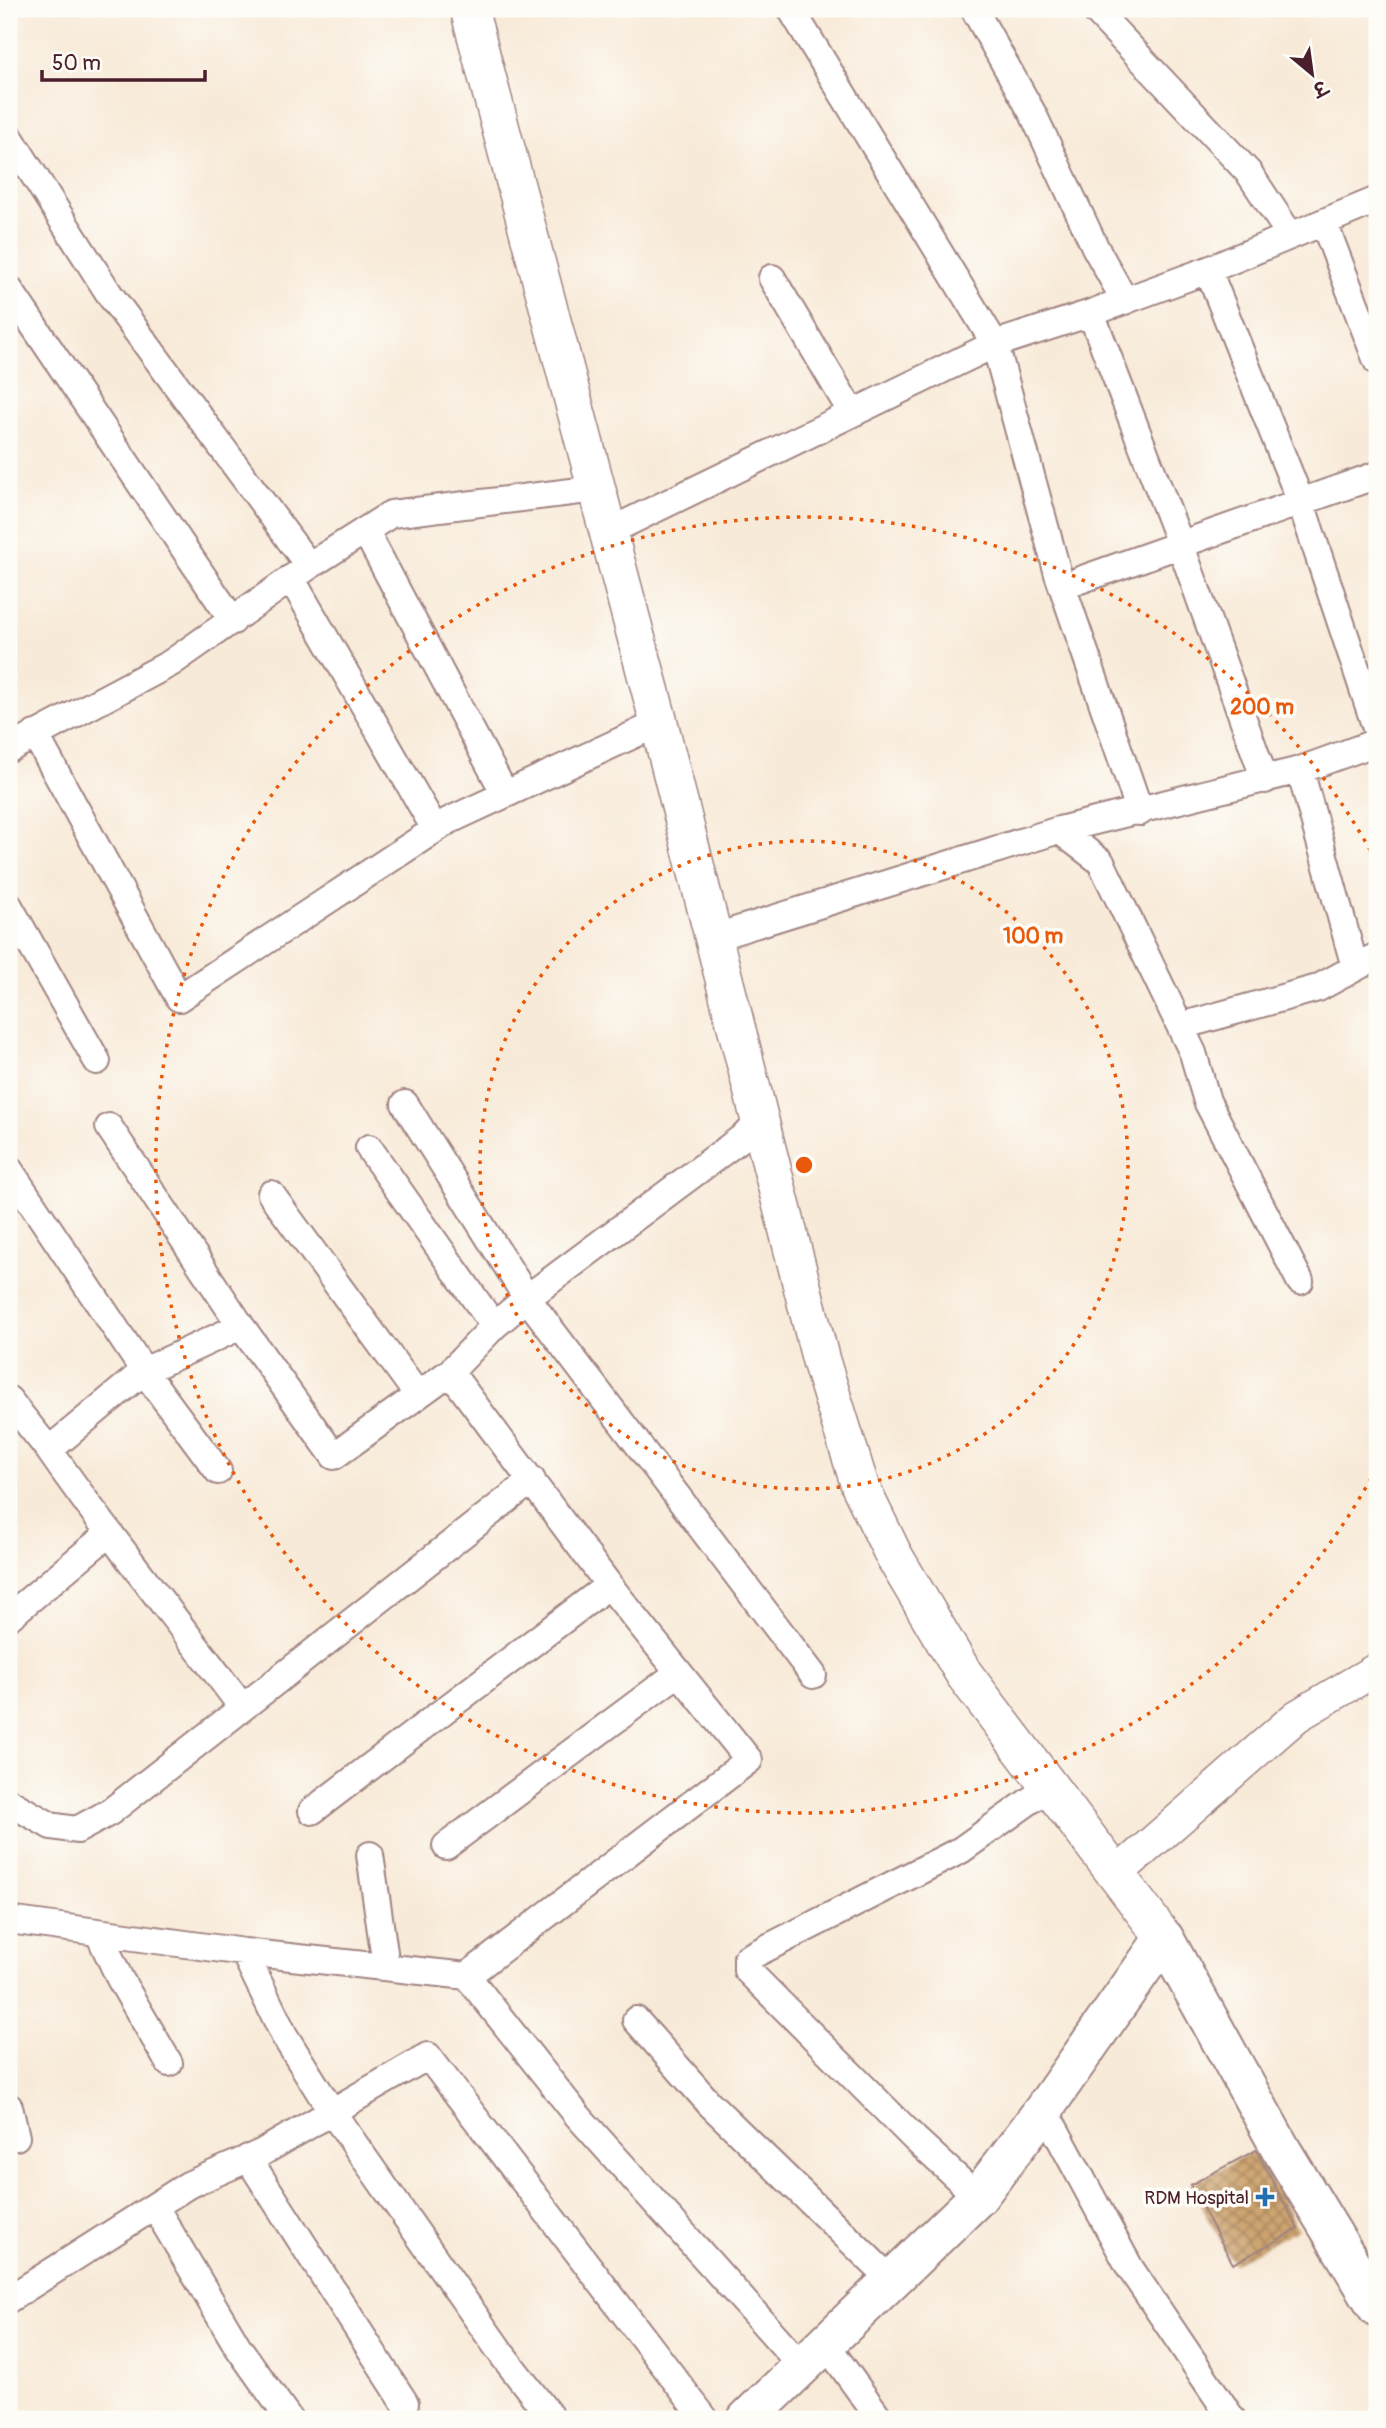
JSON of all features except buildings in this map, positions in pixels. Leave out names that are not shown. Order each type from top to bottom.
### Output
[{"type":"main road","points":[[469,9],[659,723],[821,1361],[859,1486],[894,1556],[964,1674],[1164,1938],[1281,2149],[1377,2307]]},
{"type":"main road","points":[[747,2419],[978,2197],[1044,2109],[1164,1938]]},
{"type":"street","points":[[791,9],[995,344],[1058,574],[1140,812]]},
{"type":"street","points":[[974,9],[1033,114],[1095,247],[1125,301]]},
{"type":"street","points":[[1094,9],[1249,173],[1290,235]]},
{"type":"street","points":[[9,136],[110,295],[300,572],[435,830]]},
{"type":"street","points":[[608,532],[995,344],[1091,313],[1208,270],[1377,200]]},
{"type":"street","points":[[1324,223],[1377,360]]},
{"type":"street","points":[[1208,270],[1300,500],[1377,731]]},
{"type":"street","points":[[772,278],[852,413]]},
{"type":"street","points":[[9,289],[233,621]]},
{"type":"street","points":[[1091,313],[1181,546],[1265,780]]},
{"type":"street","points":[[1080,580],[1377,475]]},
{"type":"street","points":[[9,749],[172,663],[300,572],[391,514],[596,489]]},
{"type":"street","points":[[366,532],[505,794]]},
{"type":"street","points":[[36,734],[179,998],[435,830],[505,794],[659,723]]},
{"type":"street","points":[[712,938],[1059,830],[1265,780],[1377,742]]},
{"type":"street","points":[[1181,1026],[1318,988],[1366,962],[1300,770]]},
{"type":"street","points":[[1059,830],[1101,862],[1193,1053],[1207,1101],[1300,1281]]},
{"type":"street","points":[[9,906],[97,1061]]},
{"type":"street","points":[[405,1104],[527,1298],[813,1675]]},
{"type":"street","points":[[109,1127],[241,1326],[334,1456],[450,1372],[494,1326],[527,1298],[760,1125]]},
{"type":"street","points":[[369,1148],[494,1326]]},
{"type":"street","points":[[9,1170],[144,1371],[218,1471]]},
{"type":"street","points":[[271,1194],[418,1394]]},
{"type":"street","points":[[49,1450],[144,1371],[241,1326]]},
{"type":"street","points":[[9,1920],[244,1952],[467,1976],[749,1760],[609,1586],[450,1372]]},
{"type":"street","points":[[9,1400],[49,1450],[108,1535],[164,1602],[242,1707]]},
{"type":"street","points":[[9,1802],[51,1826],[77,1830],[110,1812],[532,1480]]},
{"type":"street","points":[[9,1617],[108,1535]]},
{"type":"street","points":[[312,1811],[609,1586]]},
{"type":"street","points":[[1115,1875],[1297,1716],[1377,1669]]},
{"type":"street","points":[[446,1846],[678,1674]]},
{"type":"street","points":[[978,2197],[915,2139],[747,1970],[747,1958],[961,1850],[1049,1787]]},
{"type":"street","points":[[370,1855],[386,1966]]},
{"type":"street","points":[[98,1932],[120,1979],[169,2063]]},
{"type":"street","points":[[244,1952],[284,2035],[332,2112],[504,2357],[552,2419]]},
{"type":"street","points":[[467,1976],[577,2115],[813,2355],[880,2419]]},
{"type":"street","points":[[636,2020],[709,2103],[891,2280]]},
{"type":"street","points":[[9,2299],[188,2185],[248,2158],[428,2056],[705,2419]]},
{"type":"street","points":[[9,2107],[16,2137]]},
{"type":"street","points":[[1044,2109],[1130,2268],[1232,2419]]},
{"type":"street","points":[[248,2158],[405,2403]]},
{"type":"street","points":[[155,2207],[238,2347],[289,2419]]},
{"type":"place","name":"RDM Hospital","points":[[1265,2197]]}]
